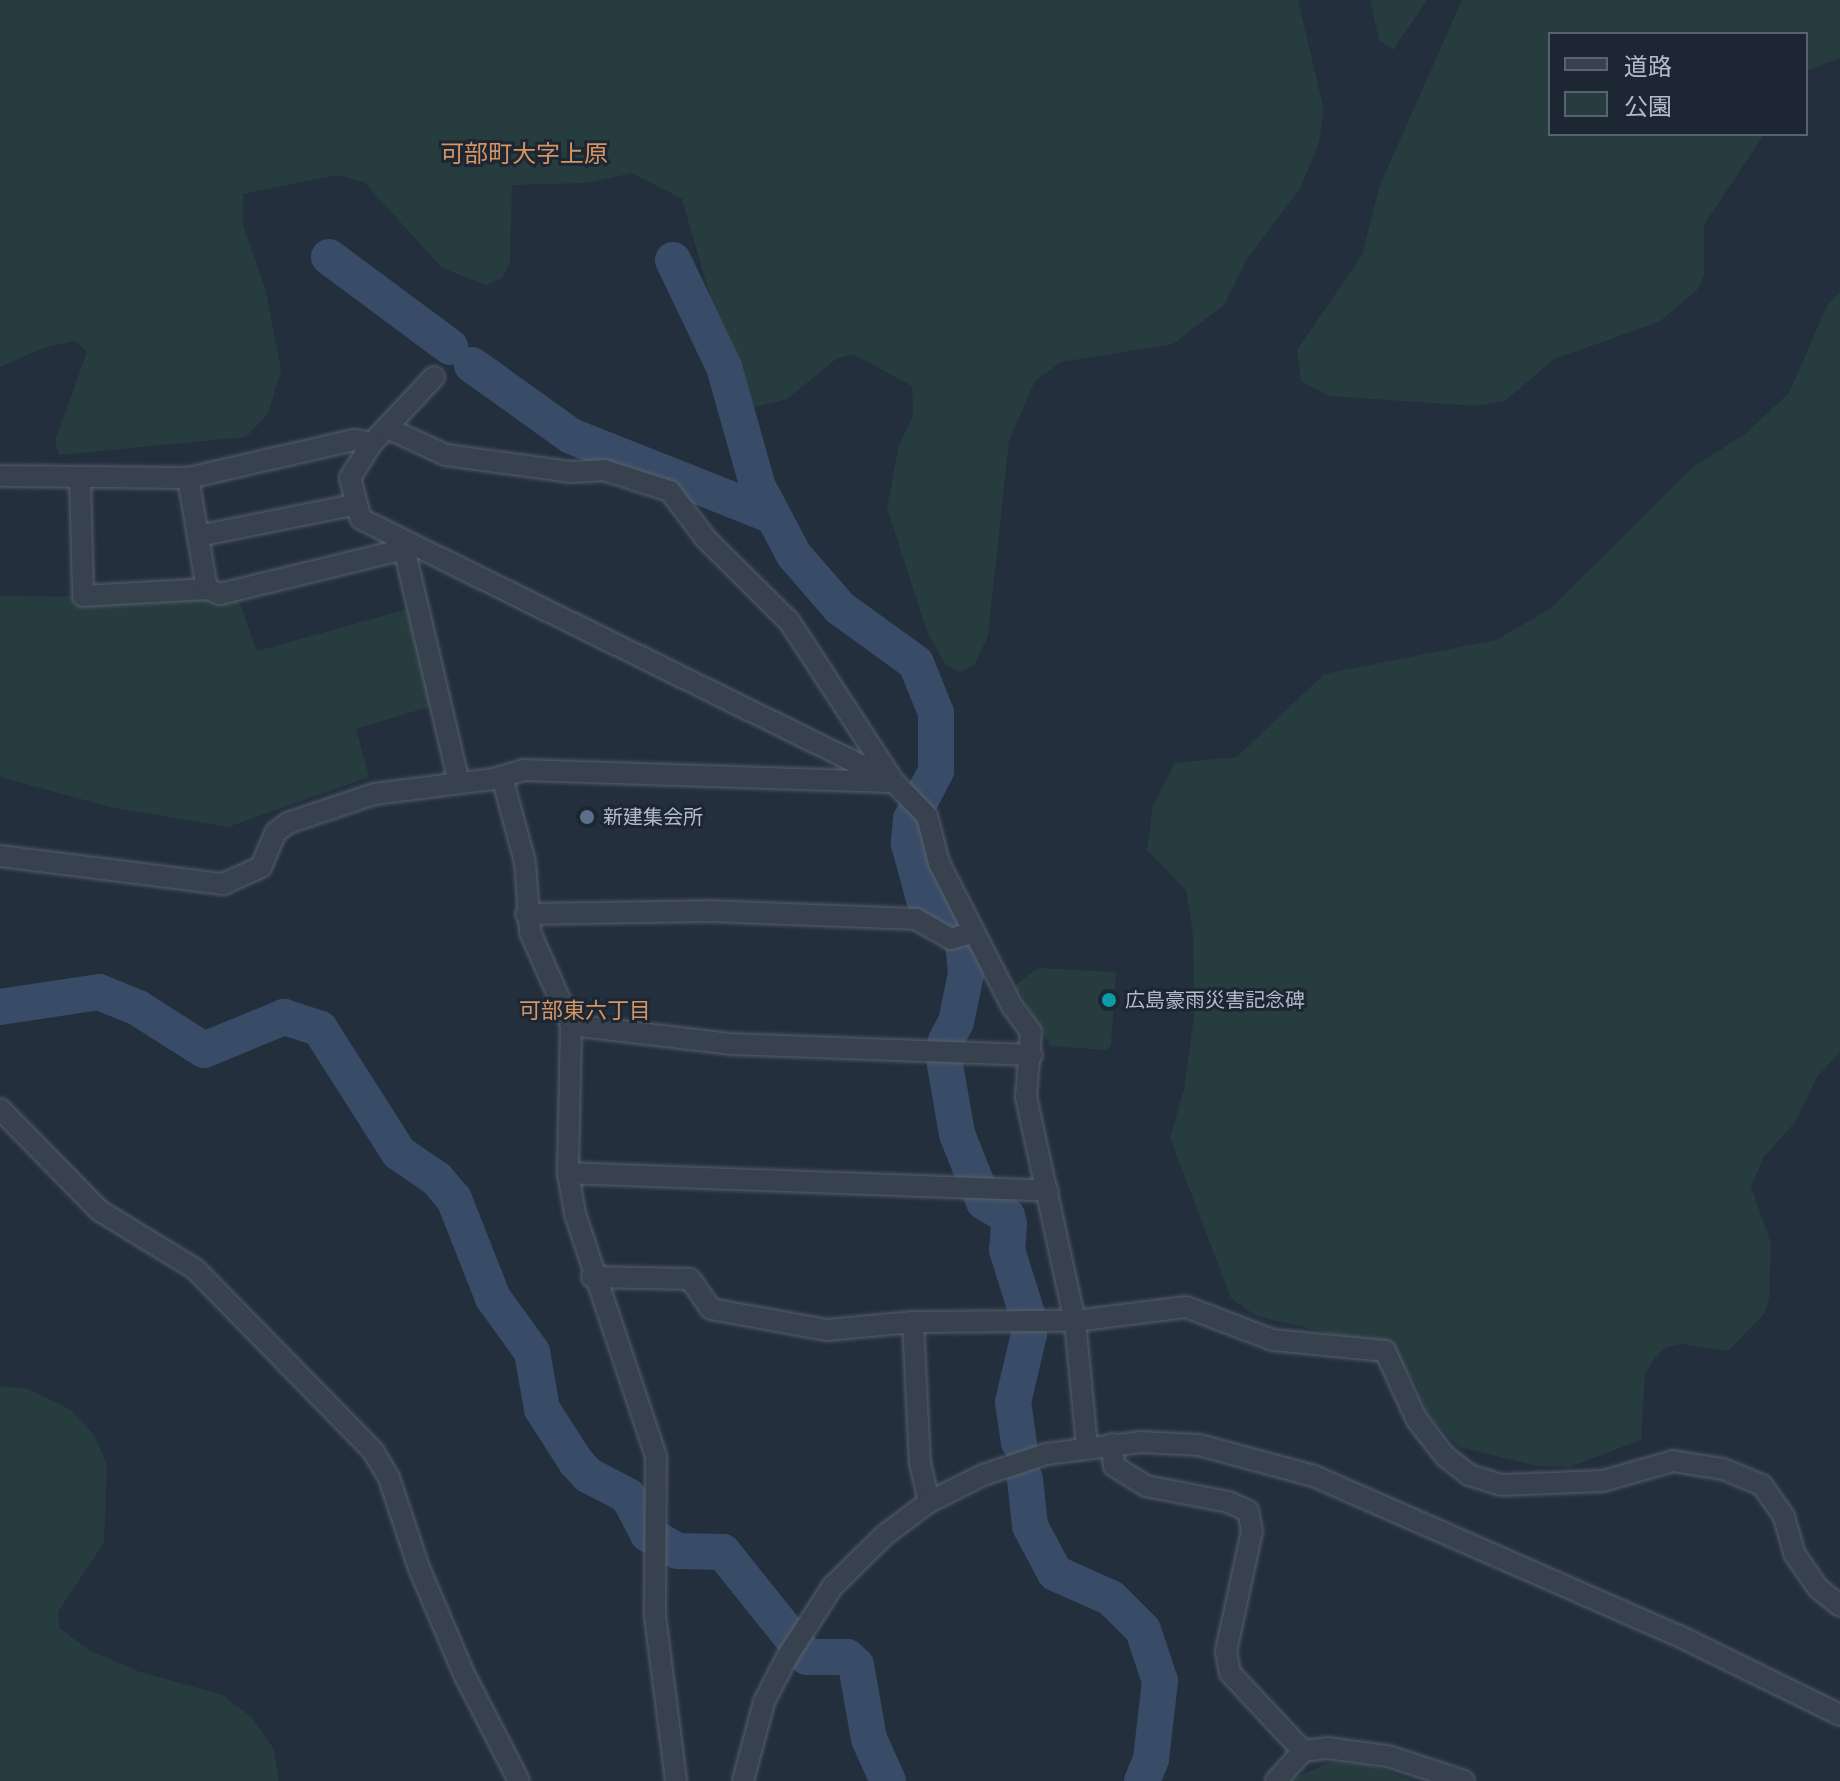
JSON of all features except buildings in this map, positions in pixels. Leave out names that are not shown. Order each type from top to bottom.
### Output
[{"type":"street","points":[[434,377],[372,443],[350,478],[353,505],[361,519],[403,544],[894,782]]},
{"type":"street","points":[[387,428],[446,455],[570,472],[604,470],[670,491],[706,539],[789,621],[894,782],[918,806],[965,935],[1031,1032],[1032,1055],[1026,1097],[1075,1321],[1087,1445]]},
{"type":"street","points":[[0,476],[188,478],[354,440],[372,443]]},
{"type":"street","points":[[80,478],[83,596],[207,589],[220,594],[396,551],[403,544]]},
{"type":"street","points":[[188,478],[207,589]]},
{"type":"street","points":[[198,536],[353,505]]},
{"type":"street","points":[[403,544],[459,783]]},
{"type":"street","points":[[0,856],[223,884],[261,867],[276,832],[288,823],[374,794],[502,777],[524,770],[894,782]]},
{"type":"street","points":[[502,777],[525,862],[526,914],[571,1025],[568,1173],[592,1277],[651,1432],[658,1536],[655,1616],[676,1781]]},
{"type":"street","points":[[526,914],[709,911],[916,919],[965,935]]},
{"type":"street","points":[[571,1025],[730,1044],[1032,1055]]},
{"type":"street","points":[[0,1109],[100,1211],[195,1269],[373,1451],[389,1478],[419,1568],[464,1674],[519,1781]]},
{"type":"street","points":[[568,1173],[1048,1191]]},
{"type":"street","points":[[592,1277],[690,1279],[711,1309],[827,1330],[913,1322],[1075,1321],[1186,1307],[1273,1340],[1385,1351],[1417,1420],[1445,1456],[1469,1475],[1502,1485],[1603,1481],[1673,1461],[1723,1469],[1762,1485],[1784,1517],[1794,1553],[1818,1588],[1840,1606]]},
{"type":"street","points":[[913,1322],[920,1463],[929,1502]]},
{"type":"street","points":[[1112,1444],[1114,1466],[1146,1486],[1228,1502],[1248,1511],[1252,1531],[1226,1651],[1230,1673],[1303,1751],[1388,1756],[1464,1781]]},
{"type":"street","points":[[743,1781],[764,1702],[787,1657],[833,1586],[886,1534],[929,1502],[983,1475],[1087,1445],[1199,1445],[1314,1476],[1677,1635],[1840,1715]]},
{"type":"street","points":[[1276,1781],[1303,1751]]},
{"type":"green space","points":[[0,0],[1298,0],[1324,110],[1319,142],[1300,189],[1247,259],[1224,305],[1173,344],[1061,362],[1035,381],[1009,441],[988,636],[974,665],[960,672],[946,665],[928,634],[887,508],[899,445],[913,416],[912,386],[853,354],[836,359],[787,399],[755,407],[739,397],[682,199],[632,173],[587,183],[512,185],[510,263],[502,278],[486,285],[442,268],[364,182],[336,175],[243,194],[243,225],[266,291],[281,370],[268,414],[246,437],[59,455],[55,441],[87,352],[75,341],[43,348],[0,367]]},
{"type":"green space","points":[[1370,0],[1427,0],[1393,50],[1379,40]]},
{"type":"green space","points":[[1462,0],[1840,0],[1840,58],[1808,70],[1808,32],[1548,32],[1548,136],[1763,136],[1704,225],[1704,276],[1697,290],[1659,322],[1554,359],[1505,401],[1476,406],[1329,396],[1301,381],[1297,350],[1362,255],[1380,185]]},
{"type":"green space","points":[[1840,292],[1840,1052],[1817,1077],[1796,1121],[1764,1157],[1751,1186],[1771,1244],[1769,1299],[1764,1314],[1728,1351],[1681,1344],[1666,1347],[1655,1358],[1645,1374],[1641,1440],[1569,1467],[1537,1466],[1459,1447],[1428,1416],[1417,1385],[1388,1347],[1256,1316],[1231,1298],[1170,1138],[1184,1089],[1194,1016],[1193,935],[1186,890],[1147,850],[1153,805],[1175,763],[1237,757],[1324,674],[1496,640],[1551,608],[1692,468],[1745,434],[1789,393],[1828,304]]},
{"type":"green space","points":[[0,596],[238,598],[257,651],[408,609],[438,704],[356,729],[369,777],[228,827],[110,807],[0,777]]},
{"type":"green space","points":[[1038,968],[1116,972],[1111,1046],[1105,1050],[1050,1046],[1020,992],[1014,994],[1017,984]]},
{"type":"green space","points":[[0,1386],[28,1389],[71,1410],[94,1435],[107,1464],[104,1543],[58,1612],[59,1628],[89,1650],[140,1672],[223,1695],[251,1717],[273,1748],[279,1781],[0,1781]]},
{"type":"green space","points":[[1330,1762],[1370,1765],[1413,1781],[1287,1781]]},
{"type":"waterway","points":[[329,257],[450,347]]},
{"type":"waterway","points":[[673,260],[724,367],[758,487],[794,555],[840,608],[916,663],[936,713],[936,771],[911,819],[909,844],[924,899],[958,927],[964,951],[966,974],[956,1022],[946,1041],[945,1065],[957,1134],[984,1202],[1007,1216],[1007,1250],[1027,1314],[1029,1334],[1013,1402],[1019,1443]]},
{"type":"waterway","points":[[472,365],[571,436],[773,516]]},
{"type":"waterway","points":[[0,1007],[99,992],[138,1008],[204,1050],[284,1017],[320,1029],[399,1153],[437,1179],[454,1199],[493,1298],[532,1352],[542,1409],[576,1462],[588,1475],[628,1496],[648,1534],[678,1551],[723,1552],[807,1657],[847,1657],[856,1665],[869,1739],[888,1781]]},
{"type":"waterway","points":[[1025,1479],[1030,1526],[1055,1573],[1111,1598],[1143,1630],[1160,1681],[1151,1759],[1142,1781]]},
{"type":"place","name":"新建集会所","points":[[587,817]]},
{"type":"place","name":"広島豪雨災害記念碑","points":[[1109,1000]]},
{"type":"district","name":"可部町大字上原","points":[[524,155]]},
{"type":"district","name":"可部東六丁目","points":[[585,1011]]}]
